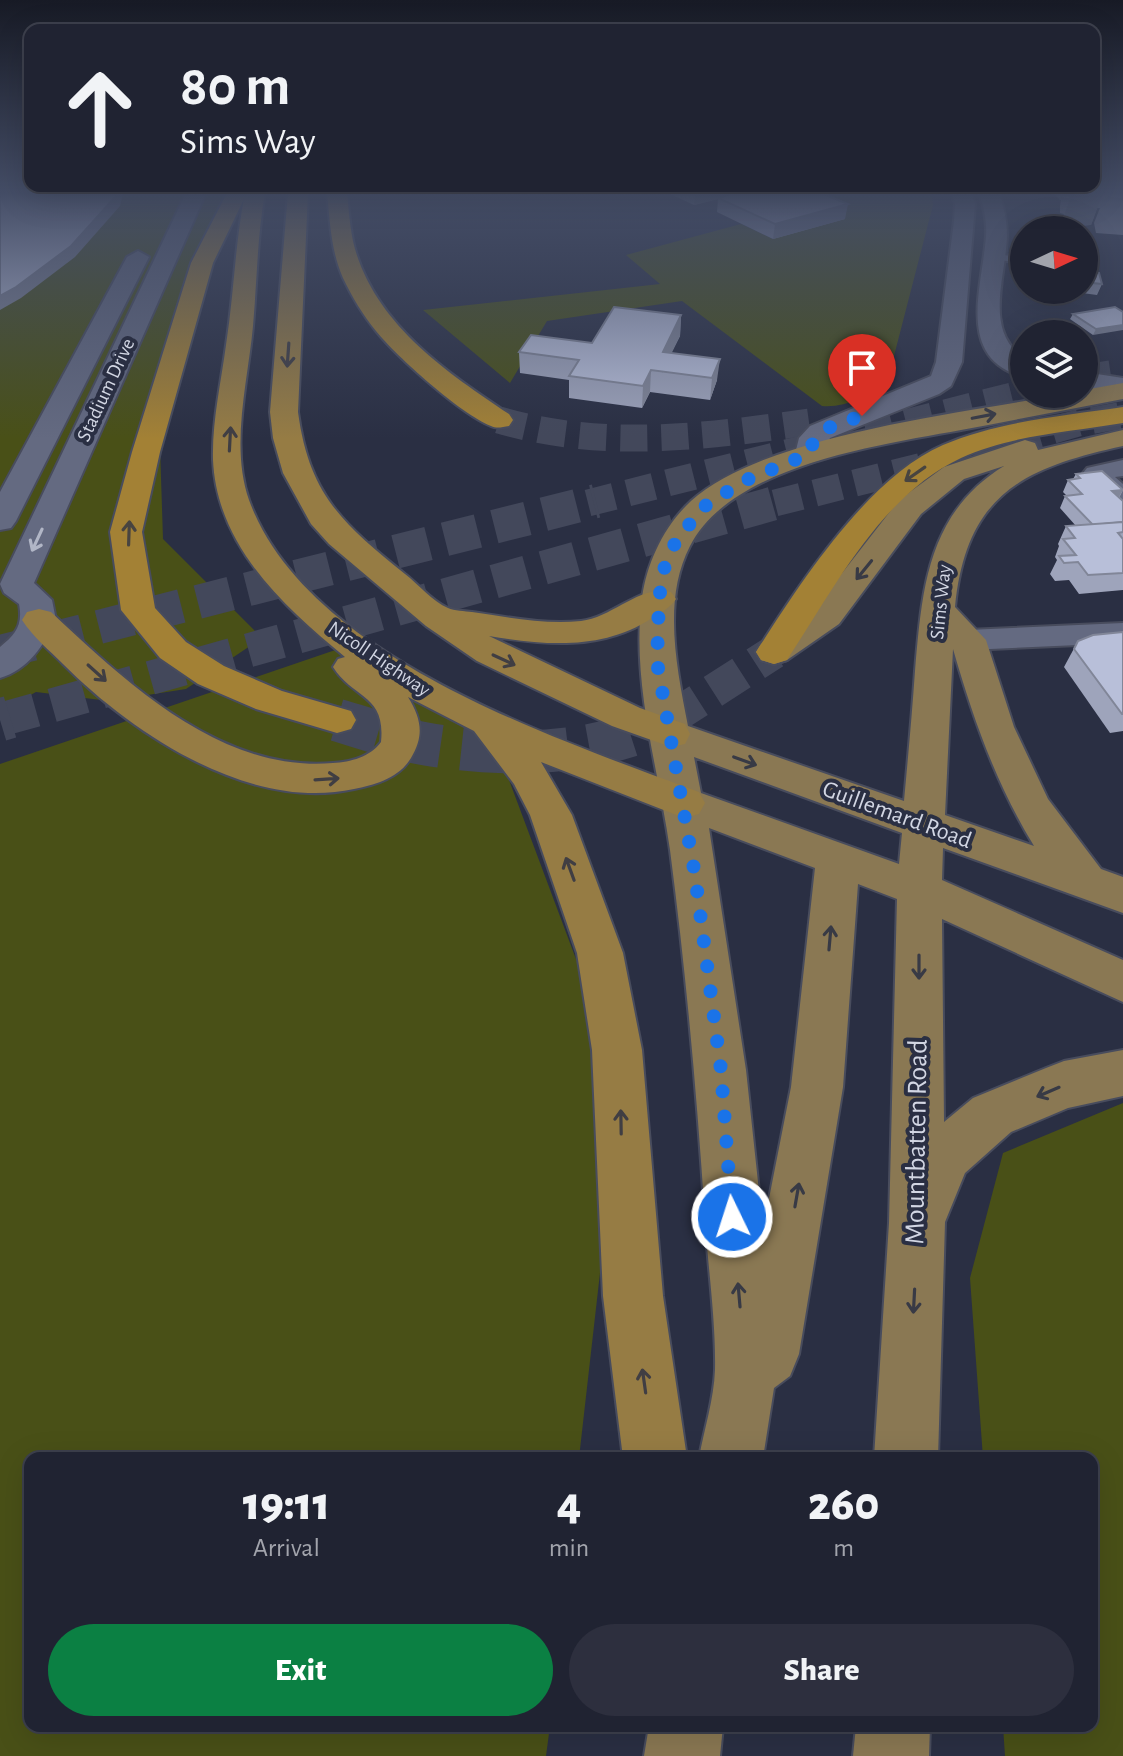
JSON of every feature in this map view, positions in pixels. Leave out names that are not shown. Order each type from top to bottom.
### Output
[{"type":"highway","points":[[198,275],[146,452],[126,532],[138,610],[173,650],[211,675],[269,700],[337,720]]},
{"type":"highway","name":"Nicoll Highway","points":[[246,275],[228,475],[239,516],[262,558],[292,595],[345,641],[434,696],[684,803]]},
{"type":"highway","points":[[293,275],[284,412],[287,438],[298,473],[322,517],[340,537],[438,618],[490,653],[626,717],[671,734]]},
{"type":"highway","points":[[355,275],[364,295],[399,340],[440,380],[499,420]]},
{"type":"highway","points":[[774,652],[865,525],[897,487],[936,460],[986,441],[1123,415]]},
{"type":"highway","points":[[39,620],[152,720],[217,754],[288,776],[319,781],[351,777],[372,769],[386,760],[399,744],[402,726],[396,710],[382,691],[312,638],[266,595],[239,551],[239,516]]},
{"type":"highway","points":[[438,618],[564,633],[593,631],[616,624],[659,599]]},
{"type":"highway","points":[[487,721],[530,776],[551,815],[600,953],[617,1050],[633,1296],[654,1452]]},
{"type":"main road","points":[[732,1452],[746,1372],[721,1070],[684,803],[657,662],[659,599],[664,569],[675,543],[702,508],[744,481],[809,454],[1123,389]]},
{"type":"main road","name":"Sims Way","points":[[925,826],[938,610],[944,562],[950,543],[978,500],[1003,477],[1038,459],[1067,449],[1123,438]]},
{"type":"main road","points":[[774,652],[827,616],[910,507],[954,473],[1019,450],[1067,449]]},
{"type":"main road","points":[[938,610],[968,640],[995,727],[1011,764],[1110,889]]},
{"type":"main road","name":"Guillemard Road","points":[[671,734],[1110,889]]},
{"type":"main road","points":[[684,803],[919,889],[1123,982]]},
{"type":"main road","points":[[838,857],[925,826]]},
{"type":"main road","name":"Mountbatten Road","points":[[906,1452],[917,1223],[919,889],[925,826]]},
{"type":"main road","points":[[746,1372],[768,1354],[817,1087],[838,857]]},
{"type":"main road","points":[[917,1223],[945,1155],[992,1115],[1064,1085],[1123,1073]]},
{"type":"main road","points":[[682,1756],[685,1732]]},
{"type":"main road","points":[[891,1756],[893,1732]]},
{"type":"street","name":"Stadium Drive","points":[[0,521],[129,275]]},
{"type":"street","name":"Stadium Drive","points":[[39,620],[35,600],[8,584],[157,275]]},
{"type":"street","points":[[809,454],[813,438],[820,432],[910,398],[942,380],[949,362],[958,275]]},
{"type":"street","points":[[990,275],[992,344],[1010,361]]},
{"type":"street","points":[[1098,383],[1123,389]]},
{"type":"street","points":[[1123,468],[1096,473],[1123,498]]},
{"type":"street","points":[[0,666],[28,642],[39,620]]},
{"type":"street","points":[[968,640],[1123,633]]},
{"type":"green space","points":[[0,275],[200,275],[159,415],[163,539],[262,638],[186,689],[109,701],[36,692],[0,712]]},
{"type":"green space","points":[[649,275],[915,275],[887,383],[864,397],[831,406],[822,406],[682,301],[547,321],[510,383],[423,310],[660,284]]},
{"type":"green space","points":[[347,646],[487,721],[610,1050],[600,1273],[580,1452],[24,1452],[24,1732],[549,1732],[546,1756],[0,1756],[0,764]]},
{"type":"green space","points":[[1123,1103],[1123,1756],[1005,1756],[1003,1732],[1098,1732],[1098,1452],[983,1452],[970,1278],[1003,1153]]},
{"type":"building","points":[[0,275],[32,275],[16,287],[0,296]]},
{"type":"building","points":[[614,307],[681,315],[663,352],[720,359],[712,378],[651,370],[643,386],[569,376],[579,360],[519,352],[531,335],[592,343]]},
{"type":"building","points":[[1115,307],[1123,312],[1123,325],[1098,329],[1098,320],[1082,320],[1073,314]]},
{"type":"building","points":[[1102,471],[1123,490],[1112,491],[1123,501],[1123,522],[1093,525],[1065,496],[1082,494],[1068,480],[1080,478],[1076,474]]},
{"type":"building","points":[[1123,522],[1123,532],[1118,533],[1123,539],[1123,573],[1088,575],[1078,562],[1064,563],[1059,556],[1076,555],[1063,539],[1075,538],[1066,526]]},
{"type":"building","points":[[1123,632],[1122,714],[1074,649],[1078,641],[1093,635]]},
{"type":"tunnel","points":[[1098,376],[1123,372]]},
{"type":"tunnel","points":[[588,503],[1010,397]]},
{"type":"tunnel","points":[[775,503],[967,455],[1078,423],[1123,415]]},
{"type":"tunnel","points":[[499,420],[537,429],[614,438],[692,436],[809,422]]},
{"type":"tunnel","points":[[0,652],[596,501]]},
{"type":"tunnel","points":[[8,718],[782,501]]},
{"type":"tunnel","points":[[671,718],[774,652]]},
{"type":"tunnel","points":[[0,720],[8,718]]},
{"type":"tunnel","points":[[3,719],[8,718]]},
{"type":"tunnel","points":[[337,720],[426,744],[521,752],[616,740],[671,718]]},
{"type":"route","points":[[732,1217],[721,1070],[695,875],[657,662],[659,599],[664,569],[675,543],[702,508],[744,481],[809,454],[813,438],[820,432],[862,416]]}]
